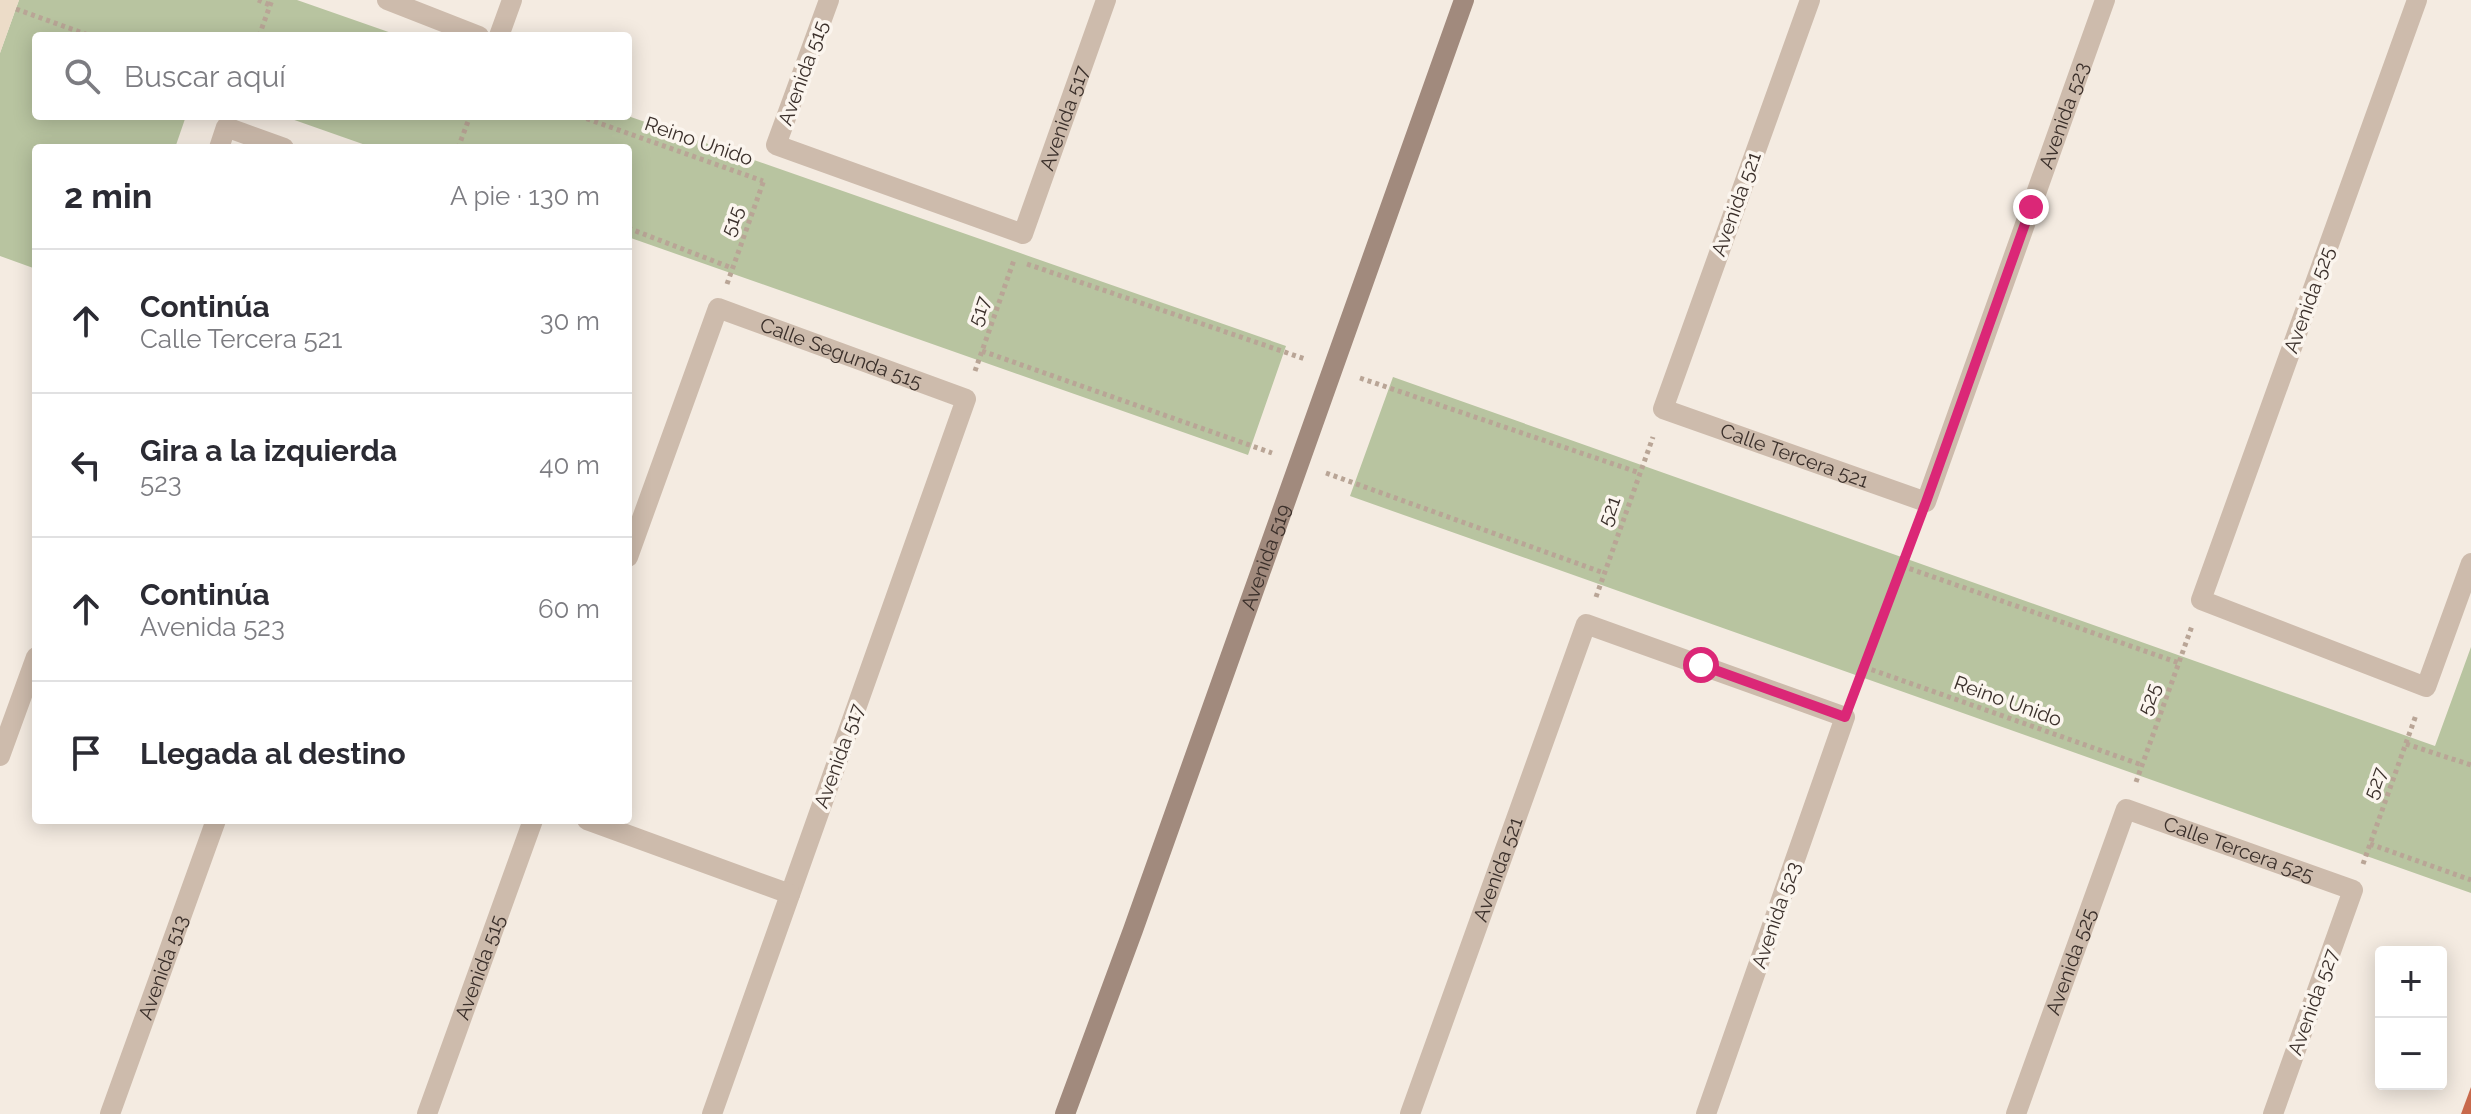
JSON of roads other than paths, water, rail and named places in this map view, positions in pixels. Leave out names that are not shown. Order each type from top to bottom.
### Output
[{"type":"street","points":[[387,0],[469,32]]},
{"type":"street","points":[[500,32],[512,0]]},
{"type":"street","name":"Avenida 515","points":[[829,0],[776,145],[1023,234]]},
{"type":"street","name":"Avenida 517","points":[[1023,234],[1106,0]]},
{"type":"street","name":"Avenida 519","points":[[1065,1114],[1464,0]]},
{"type":"street","name":"Avenida 521","points":[[1663,409],[1810,0]]},
{"type":"street","name":"Avenida 523","points":[[1926,502],[2105,0]]},
{"type":"street","name":"Avenida 525","points":[[2417,0],[2201,600],[2426,687],[2471,563]]},
{"type":"street","points":[[220,144],[226,127],[273,144]]},
{"type":"street","name":"Calle Segunda 515","points":[[632,546],[718,308],[966,399]]},
{"type":"street","name":"Avenida 517","points":[[712,1114],[966,399]]},
{"type":"street","name":"Calle Tercera 521","points":[[1663,409],[1926,502]]},
{"type":"street","name":"Avenida 521","points":[[1410,1114],[1586,624]]},
{"type":"street","name":"Avenida 523","points":[[1586,624],[1845,717],[1706,1114]]},
{"type":"street","points":[[0,756],[32,668]]},
{"type":"street","name":"Avenida 525","points":[[2016,1114],[2126,809]]},
{"type":"street","name":"Calle Tercera 525","points":[[2126,809],[2353,890]]},
{"type":"street","name":"Avenida 513","points":[[110,1114],[215,824]]},
{"type":"street","name":"Avenida 515","points":[[427,1114],[532,824]]},
{"type":"street","points":[[598,824],[790,894]]},
{"type":"street","name":"Avenida 527","points":[[2273,1114],[2353,890]]}]
